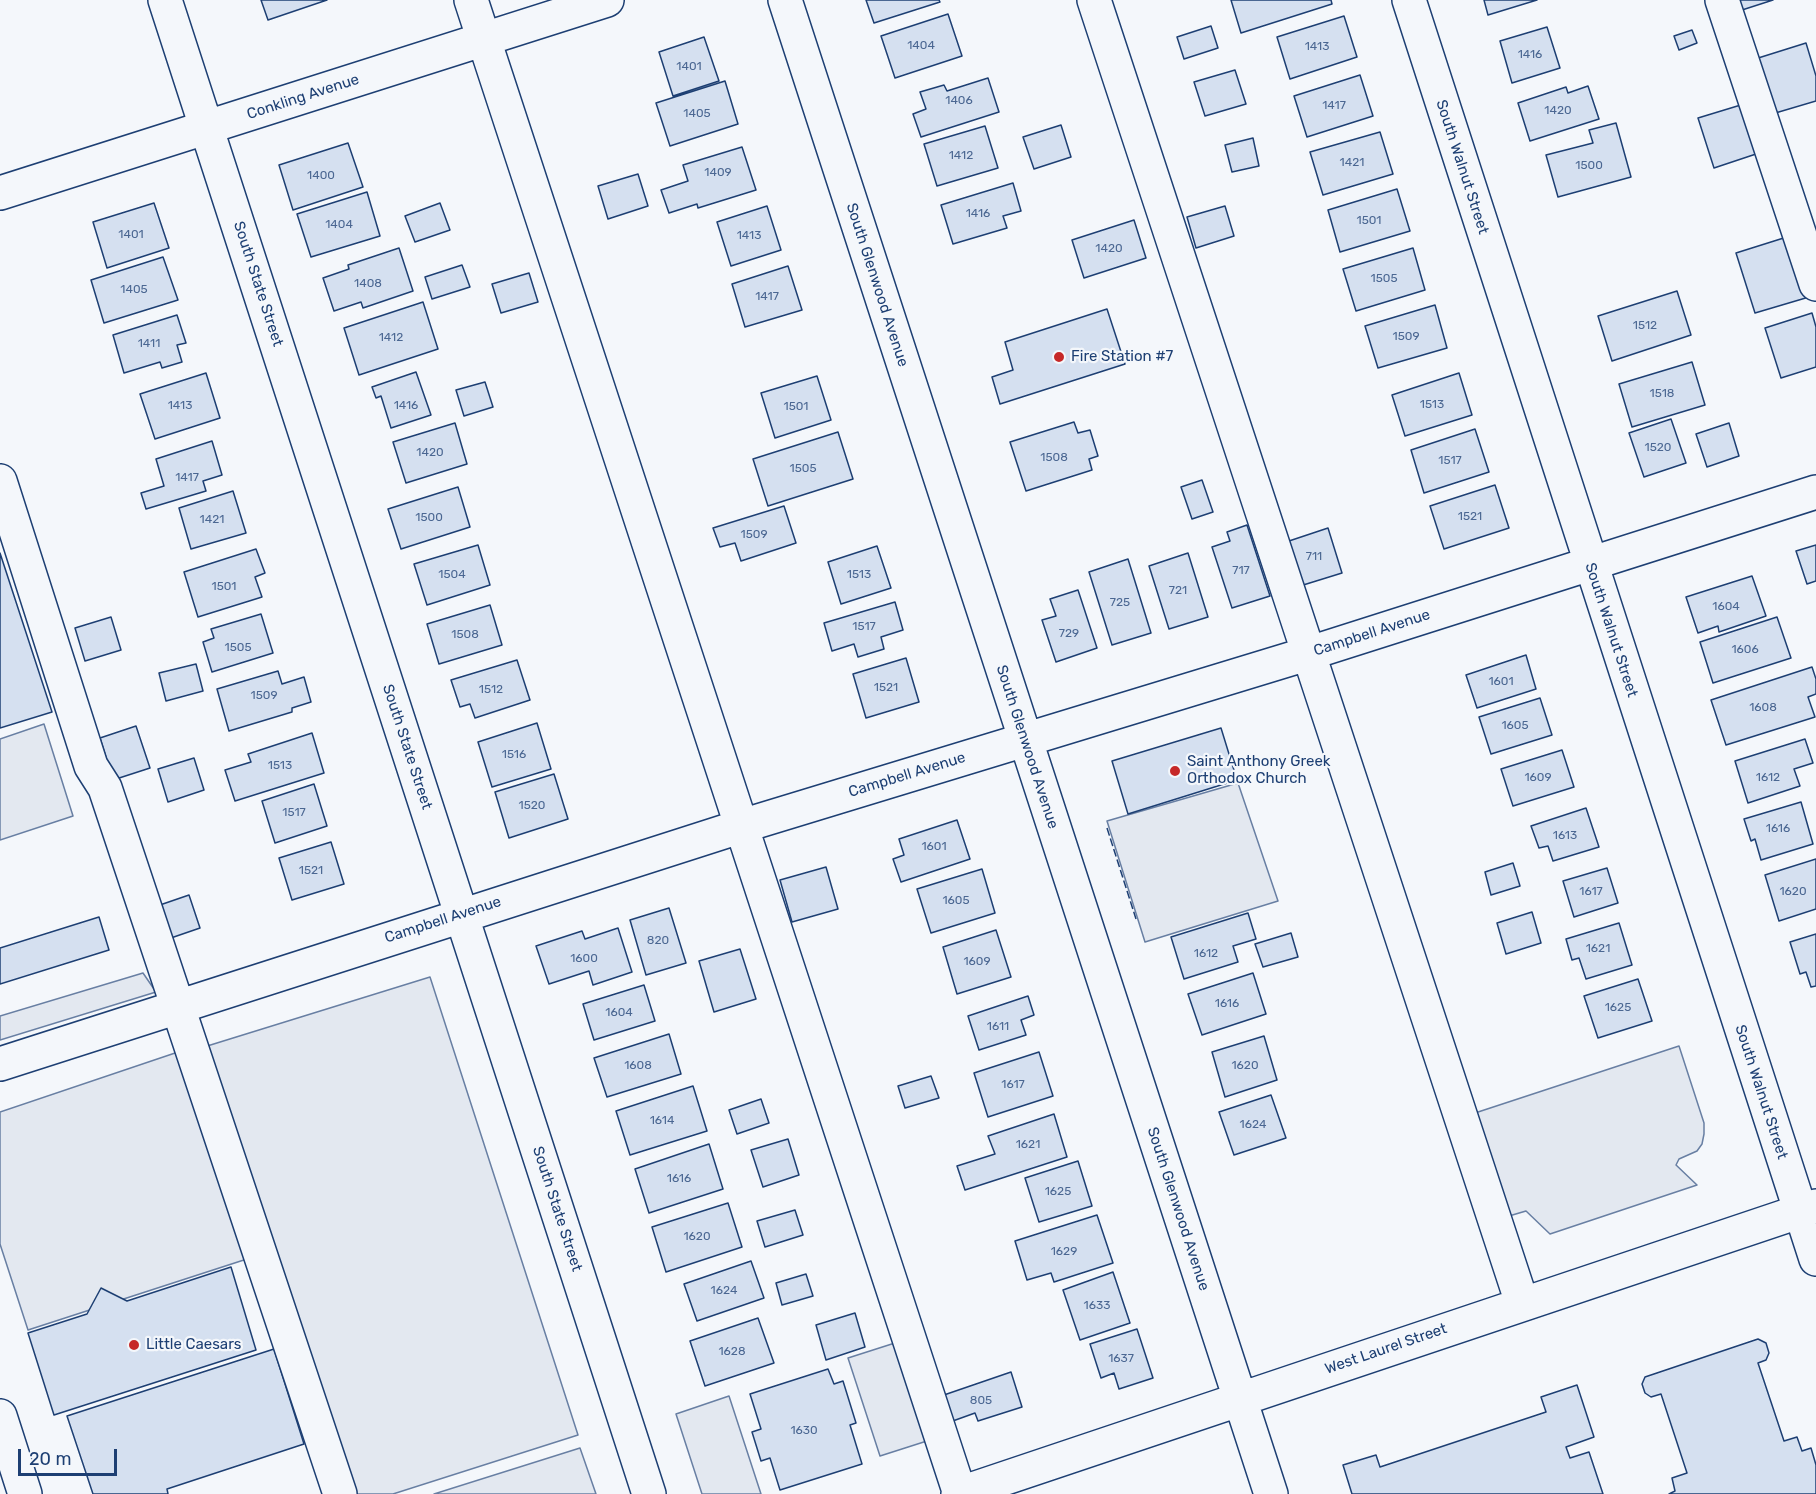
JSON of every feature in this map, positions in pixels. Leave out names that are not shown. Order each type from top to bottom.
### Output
[{"type":"street","name":"South State Street","points":[[165,0],[649,1494]]},
{"type":"street","points":[[471,0],[959,1494]]},
{"type":"street","name":"Conkling Avenue","points":[[0,193],[607,0]]},
{"type":"street","name":"South Glenwood Avenue","points":[[785,0],[1271,1494]]},
{"type":"street","points":[[1094,0],[1522,1303]]},
{"type":"street","name":"South Walnut Street","points":[[1409,0],[1589,562],[1808,1208],[1816,1259]]},
{"type":"street","points":[[1722,0],[1816,284]]},
{"type":"street","points":[[0,481],[91,766],[105,788],[340,1494]]},
{"type":"street","name":"Campbell Avenue","points":[[0,1064],[742,826],[1310,653],[1589,562],[1816,492]]},
{"type":"street","name":"West Laurel Street","points":[[959,1494],[1808,1208]]},
{"type":"street","points":[[0,1416],[26,1494]]},
{"type":"shaded area","points":[[44,724],[73,816],[0,840],[0,739]]},
{"type":"shaded area","points":[[1238,783],[1278,901],[1145,942],[1107,821]]},
{"type":"shaded area","points":[[143,973],[156,992],[0,1040],[0,1016]]},
{"type":"shaded area","points":[[430,977],[578,1435],[393,1494],[355,1494],[204,1047]]},
{"type":"shaded area","points":[[1679,1046],[1704,1123],[1704,1134],[1702,1144],[1697,1151],[1679,1159],[1676,1165],[1697,1185],[1550,1234],[1526,1211],[1509,1216],[1475,1113]]},
{"type":"shaded area","points":[[181,1051],[250,1258],[28,1330],[0,1244],[0,1112]]},
{"type":"shaded area","points":[[898,1342],[930,1440],[880,1456],[848,1358]]},
{"type":"shaded area","points":[[729,1396],[761,1494],[702,1494],[676,1414]]},
{"type":"shaded area","points":[[580,1448],[596,1494],[434,1494]]},
{"type":"building","points":[[261,0],[327,0],[268,20]]},
{"type":"building","points":[[866,0],[939,0],[940,2],[874,23]]},
{"type":"building","points":[[1231,0],[1331,0],[1332,4],[1241,33]]},
{"type":"building","points":[[1484,0],[1537,0],[1488,15]]},
{"type":"building","points":[[1739,0],[1773,0],[1742,10]]},
{"type":"building","points":[[948,14],[962,56],[895,78],[881,36]]},
{"type":"building","points":[[1344,16],[1357,57],[1290,79],[1277,37]]},
{"type":"building","points":[[1211,26],[1218,48],[1184,59],[1177,37]]},
{"type":"building","points":[[1547,27],[1560,68],[1512,83],[1500,41]]},
{"type":"building","points":[[1692,30],[1697,43],[1679,50],[1674,36]]},
{"type":"building","points":[[704,37],[719,81],[673,96],[659,52]]},
{"type":"building","points":[[1806,43],[1816,76],[1816,101],[1772,114],[1755,59]]},
{"type":"building","points":[[1235,70],[1246,104],[1205,116],[1194,82]]},
{"type":"building","points":[[1360,75],[1373,116],[1307,137],[1294,96]]},
{"type":"building","points":[[988,78],[999,112],[921,137],[913,114],[926,109],[920,92],[944,85],[947,91]]},
{"type":"building","points":[[725,81],[738,124],[670,146],[656,103]]},
{"type":"building","points":[[1588,86],[1599,119],[1530,141],[1518,103],[1566,87],[1568,93]]},
{"type":"building","points":[[1744,104],[1759,153],[1714,168],[1698,118]]},
{"type":"building","points":[[1616,123],[1631,177],[1558,197],[1546,155],[1593,143],[1589,130]]},
{"type":"building","points":[[1061,125],[1071,157],[1034,169],[1023,137]]},
{"type":"building","points":[[985,126],[998,168],[937,186],[924,144]]},
{"type":"building","points":[[1380,132],[1393,174],[1323,195],[1310,152]]},
{"type":"building","points":[[1253,138],[1259,166],[1232,172],[1225,145]]},
{"type":"building","points":[[348,143],[363,187],[293,210],[279,165]]},
{"type":"building","points":[[742,147],[756,190],[698,208],[697,204],[669,213],[661,190],[688,181],[683,165]]},
{"type":"building","points":[[638,174],[648,206],[608,219],[598,186]]},
{"type":"building","points":[[1013,183],[1021,211],[1003,216],[1007,228],[953,244],[941,205]]},
{"type":"building","points":[[1397,189],[1410,231],[1340,252],[1328,210]]},
{"type":"building","points":[[367,192],[380,236],[311,257],[297,214]]},
{"type":"building","points":[[154,203],[169,248],[107,268],[93,222]]},
{"type":"building","points":[[440,203],[450,230],[415,242],[405,216]]},
{"type":"building","points":[[767,206],[781,250],[731,266],[717,222]]},
{"type":"building","points":[[1225,206],[1234,236],[1196,248],[1187,217]]},
{"type":"building","points":[[1134,220],[1146,258],[1084,278],[1072,240]]},
{"type":"building","points":[[1790,236],[1809,297],[1755,313],[1736,253]]},
{"type":"building","points":[[399,248],[413,291],[363,308],[361,302],[334,311],[323,278],[349,269],[348,265]]},
{"type":"building","points":[[1413,248],[1425,290],[1356,311],[1343,269]]},
{"type":"building","points":[[163,257],[178,300],[104,323],[91,280]]},
{"type":"building","points":[[462,265],[470,287],[432,299],[425,277]]},
{"type":"building","points":[[788,266],[802,310],[745,327],[732,284]]},
{"type":"building","points":[[529,273],[538,302],[501,313],[492,284]]},
{"type":"building","points":[[1677,291],[1691,335],[1612,361],[1598,316]]},
{"type":"building","points":[[423,302],[438,349],[359,375],[344,328]]},
{"type":"building","points":[[1435,305],[1447,348],[1378,368],[1365,326]]},
{"type":"building","points":[[1107,309],[1125,364],[1000,404],[992,377],[1013,370],[1005,342]]},
{"type":"building","points":[[1812,313],[1816,327],[1816,367],[1781,378],[1765,328]]},
{"type":"building","points":[[177,315],[186,343],[177,345],[182,362],[162,368],[160,362],[124,373],[113,335]]},
{"type":"building","points":[[1692,362],[1705,405],[1632,427],[1619,384]]},
{"type":"building","points":[[416,372],[431,415],[391,428],[381,396],[376,398],[372,387]]},
{"type":"building","points":[[206,373],[220,418],[155,439],[140,394]]},
{"type":"building","points":[[1459,373],[1472,415],[1405,436],[1392,395]]},
{"type":"building","points":[[817,376],[831,420],[775,438],[761,393]]},
{"type":"building","points":[[485,382],[493,407],[464,416],[456,390]]},
{"type":"building","points":[[1671,419],[1686,463],[1644,477],[1629,433]]},
{"type":"building","points":[[1074,422],[1078,433],[1090,430],[1098,456],[1089,459],[1092,470],[1026,491],[1010,442]]},
{"type":"building","points":[[455,423],[467,464],[406,483],[393,442]]},
{"type":"building","points":[[1729,423],[1739,456],[1707,467],[1696,434]]},
{"type":"building","points":[[1475,429],[1489,472],[1424,493],[1411,450]]},
{"type":"building","points":[[838,432],[853,479],[768,506],[753,459]]},
{"type":"building","points":[[212,441],[222,475],[203,481],[206,491],[146,509],[141,493],[164,486],[156,459]]},
{"type":"building","points":[[1202,480],[1213,512],[1192,519],[1181,487]]},
{"type":"building","points":[[1495,485],[1509,528],[1444,549],[1430,506]]},
{"type":"building","points":[[458,487],[470,527],[401,549],[388,509]]},
{"type":"building","points":[[233,491],[246,533],[191,549],[179,508]]},
{"type":"building","points":[[784,506],[796,543],[741,561],[735,543],[720,547],[713,528]]},
{"type":"building","points":[[1247,525],[1270,596],[1232,608],[1212,547],[1230,541],[1227,532]]},
{"type":"building","points":[[1328,528],[1342,573],[1300,586],[1286,542]]},
{"type":"building","points":[[478,545],[490,585],[427,605],[414,564]]},
{"type":"building","points":[[1816,545],[1816,581],[1807,584],[1796,551]]},
{"type":"building","points":[[877,546],[891,588],[841,604],[828,562]]},
{"type":"building","points":[[256,549],[265,573],[255,577],[262,597],[198,617],[184,572]]},
{"type":"building","points":[[0,553],[52,712],[0,728]]},
{"type":"building","points":[[1188,553],[1208,617],[1169,629],[1149,566]]},
{"type":"building","points":[[1128,559],[1151,633],[1112,645],[1089,572]]},
{"type":"building","points":[[1752,576],[1766,616],[1719,632],[1718,626],[1698,633],[1686,597]]},
{"type":"building","points":[[1078,590],[1097,648],[1056,662],[1042,620],[1056,616],[1050,599]]},
{"type":"building","points":[[895,602],[903,630],[881,637],[884,649],[858,657],[854,644],[832,651],[824,623]]},
{"type":"building","points":[[490,605],[502,645],[439,664],[427,624]]},
{"type":"building","points":[[261,614],[273,653],[212,672],[203,642],[214,638],[211,629]]},
{"type":"building","points":[[111,617],[121,650],[85,661],[75,628]]},
{"type":"building","points":[[1777,617],[1791,658],[1713,683],[1700,642]]},
{"type":"building","points":[[1526,655],[1536,689],[1477,708],[1466,675]]},
{"type":"building","points":[[906,658],[919,702],[866,718],[853,674]]},
{"type":"building","points":[[517,660],[530,700],[475,718],[470,704],[460,707],[451,680]]},
{"type":"building","points":[[196,664],[203,691],[166,701],[159,673]]},
{"type":"building","points":[[1812,667],[1816,679],[1816,694],[1808,697],[1815,717],[1726,745],[1711,700]]},
{"type":"building","points":[[278,671],[282,684],[304,677],[311,702],[292,708],[292,712],[229,731],[217,689]]},
{"type":"building","points":[[1540,698],[1552,735],[1491,754],[1479,717]]},
{"type":"building","points":[[537,723],[551,769],[492,787],[478,742]]},
{"type":"building","points":[[136,726],[150,768],[113,780],[100,738]]},
{"type":"building","points":[[1221,728],[1237,780],[1128,814],[1112,761]]},
{"type":"building","points":[[312,733],[324,773],[235,801],[225,770],[251,762],[248,754]]},
{"type":"building","points":[[1805,739],[1813,763],[1794,769],[1800,786],[1748,803],[1735,761]]},
{"type":"building","points":[[1562,750],[1574,787],[1513,806],[1501,769]]},
{"type":"building","points":[[194,758],[204,790],[168,802],[158,769]]},
{"type":"building","points":[[554,774],[568,819],[509,838],[495,792]]},
{"type":"building","points":[[314,784],[327,826],[275,843],[262,801]]},
{"type":"building","points":[[1801,802],[1813,844],[1761,860],[1755,839],[1751,841],[1744,819]]},
{"type":"building","points":[[1586,808],[1599,847],[1553,861],[1548,846],[1539,848],[1531,826]]},
{"type":"building","points":[[957,820],[970,859],[901,882],[893,859],[904,855],[899,839]]},
{"type":"building","points":[[331,842],[344,884],[292,900],[279,858]]},
{"type":"building","points":[[1816,859],[1816,909],[1779,921],[1765,875]]},
{"type":"building","points":[[1513,863],[1520,886],[1491,895],[1485,872]]},
{"type":"building","points":[[826,867],[838,909],[792,922],[780,880]]},
{"type":"building","points":[[1607,868],[1618,903],[1574,917],[1563,881]]},
{"type":"building","points":[[982,869],[995,913],[931,933],[917,889]]},
{"type":"building","points":[[189,895],[200,928],[168,939],[157,906]]},
{"type":"building","points":[[669,908],[686,963],[646,975],[630,920]]},
{"type":"building","points":[[1532,912],[1541,943],[1506,954],[1497,923]]},
{"type":"building","points":[[1248,913],[1256,939],[1233,946],[1238,962],[1184,979],[1171,937]]},
{"type":"building","points":[[99,917],[109,950],[0,984],[0,948]]},
{"type":"building","points":[[1619,923],[1632,965],[1586,979],[1579,958],[1572,960],[1566,939]]},
{"type":"building","points":[[618,928],[632,972],[593,985],[589,971],[549,984],[536,946],[582,931],[585,939]]},
{"type":"building","points":[[996,930],[1011,977],[957,994],[943,947]]},
{"type":"building","points":[[1291,933],[1298,957],[1263,967],[1255,944]]},
{"type":"building","points":[[1816,934],[1816,986],[1811,987],[1806,972],[1800,974],[1790,942]]},
{"type":"building","points":[[740,949],[756,999],[714,1012],[699,961]]},
{"type":"building","points":[[1253,973],[1266,1014],[1202,1035],[1188,994]]},
{"type":"building","points":[[1638,979],[1652,1021],[1598,1038],[1584,996]]},
{"type":"building","points":[[644,985],[655,1021],[594,1040],[583,1004]]},
{"type":"building","points":[[1028,996],[1034,1015],[1021,1020],[1026,1035],[979,1050],[968,1016]]},
{"type":"building","points":[[669,1034],[681,1074],[607,1097],[594,1058]]},
{"type":"building","points":[[1264,1036],[1277,1080],[1225,1097],[1212,1052]]},
{"type":"building","points":[[1039,1052],[1053,1096],[988,1117],[974,1073]]},
{"type":"building","points":[[931,1076],[939,1098],[905,1108],[898,1086]]},
{"type":"building","points":[[693,1086],[707,1131],[630,1155],[616,1111]]},
{"type":"building","points":[[1271,1095],[1286,1138],[1234,1155],[1219,1112]]},
{"type":"building","points":[[761,1099],[769,1123],[737,1134],[729,1110]]},
{"type":"building","points":[[1054,1114],[1067,1157],[965,1190],[957,1166],[995,1154],[988,1136]]},
{"type":"building","points":[[788,1139],[799,1175],[763,1187],[751,1150]]},
{"type":"building","points":[[709,1144],[723,1189],[649,1213],[635,1169]]},
{"type":"building","points":[[1078,1161],[1092,1206],[1039,1222],[1025,1178]]},
{"type":"building","points":[[728,1203],[742,1247],[666,1272],[652,1227]]},
{"type":"building","points":[[795,1210],[803,1235],[765,1247],[757,1221]]},
{"type":"building","points":[[1097,1215],[1113,1263],[1054,1282],[1051,1273],[1027,1280],[1015,1241]]},
{"type":"building","points":[[751,1261],[764,1298],[697,1321],[684,1284]]},
{"type":"building","points":[[231,1267],[256,1350],[54,1415],[28,1333],[87,1314],[101,1288],[127,1301]]},
{"type":"building","points":[[1113,1272],[1130,1323],[1080,1340],[1063,1290]]},
{"type":"building","points":[[806,1274],[813,1296],[782,1305],[776,1283]]},
{"type":"building","points":[[855,1313],[865,1347],[826,1360],[816,1325]]},
{"type":"building","points":[[758,1318],[774,1363],[705,1386],[690,1341]]},
{"type":"building","points":[[1137,1329],[1153,1378],[1119,1389],[1114,1373],[1101,1378],[1090,1344]]},
{"type":"building","points":[[1758,1339],[1766,1343],[1769,1353],[1766,1360],[1758,1363],[1784,1441],[1797,1437],[1802,1451],[1811,1448],[1816,1465],[1816,1494],[1669,1494],[1675,1491],[1672,1478],[1687,1473],[1661,1394],[1651,1397],[1645,1393],[1642,1384],[1645,1377]]},
{"type":"building","points":[[274,1349],[304,1444],[167,1489],[168,1494],[93,1494],[67,1416]]},
{"type":"building","points":[[828,1369],[834,1384],[843,1381],[856,1423],[850,1425],[862,1464],[780,1490],[770,1458],[761,1461],[752,1432],[761,1429],[750,1394]]},
{"type":"building","points":[[1011,1372],[1022,1407],[978,1421],[975,1413],[950,1422],[941,1396]]},
{"type":"building","points":[[1577,1385],[1594,1437],[1566,1447],[1570,1458],[1589,1452],[1603,1494],[1352,1494],[1343,1465],[1376,1455],[1380,1467],[1546,1412],[1541,1397]]},
{"type":"fence","points":[[1107,828],[1136,919]]},
{"type":"place","name":"Fire Station #7","points":[[1059,357]]},
{"type":"place","name":"Saint Anthony Greek Orthodox Church","points":[[1175,771]]},
{"type":"place","name":"Little Caesars","points":[[134,1345]]}]
